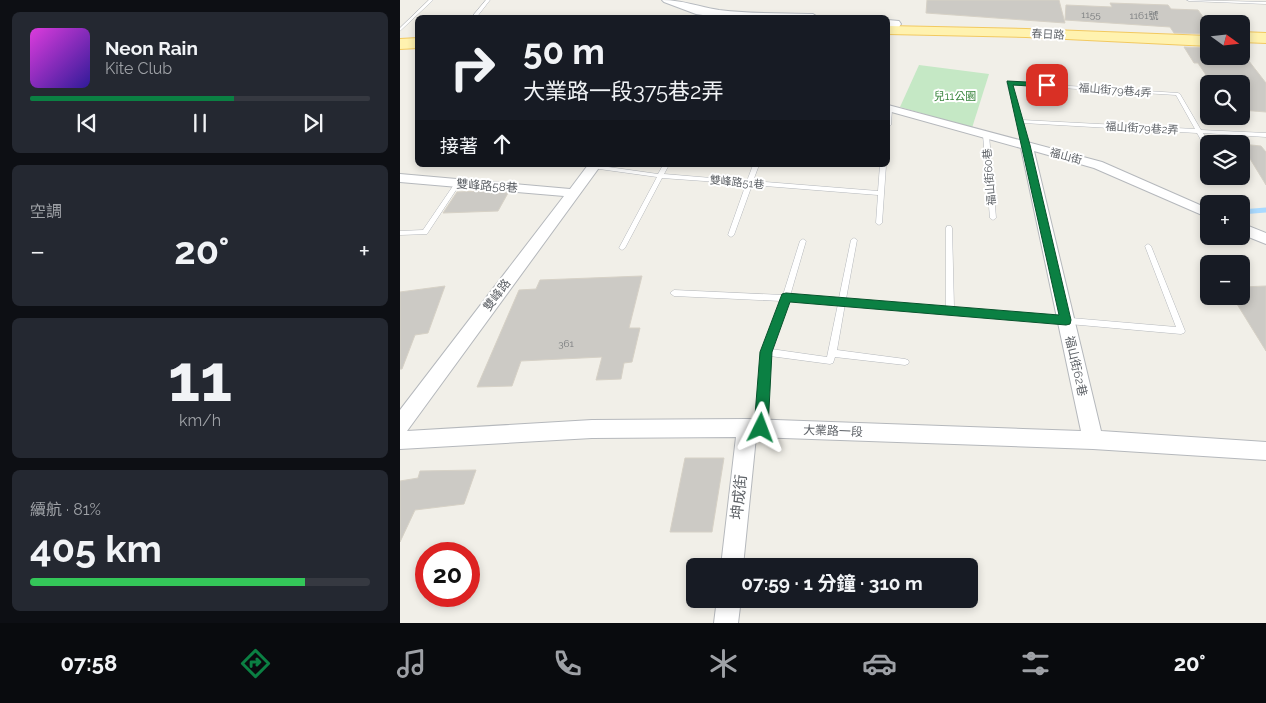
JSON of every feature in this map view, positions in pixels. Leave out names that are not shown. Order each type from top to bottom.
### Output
[{"type":"main road","name":"春日路","points":[[890,26],[1026,26],[1200,35]]},
{"type":"main road","name":"春日路","points":[[890,26],[1200,41]]},
{"type":"main road","points":[[1250,37],[1266,38]]},
{"type":"main road","points":[[400,39],[415,38]]},
{"type":"main road","points":[[400,44],[415,43]]},
{"type":"main road","points":[[1250,43],[1266,44]]},
{"type":"street","points":[[668,0],[699,14],[717,15]]},
{"type":"street","name":"福山街","points":[[890,110],[1098,165],[1200,210]]},
{"type":"street","name":"福山街62巷","points":[[1026,145],[1093,440]]},
{"type":"street","name":"雙峰路","points":[[400,425],[593,167]]},
{"type":"street","name":"雙峰路58巷","points":[[400,178],[574,192]]},
{"type":"street","points":[[1250,232],[1266,239]]},
{"type":"street","name":"大業路一段","points":[[400,440],[592,428],[754,428],[1093,440],[1266,451]]},
{"type":"street","name":"坤成街","points":[[733,558],[754,428]]},
{"type":"street","points":[[726,623],[728,608]]},
{"type":"lane","points":[[416,15],[432,0]]},
{"type":"lane","points":[[476,15],[488,0]]},
{"type":"lane","points":[[1188,0],[1266,3]]},
{"type":"lane","points":[[400,30],[415,16]]},
{"type":"lane","name":"福山街79巷4弄","points":[[1019,120],[1009,83],[1178,94],[1198,131]]},
{"type":"lane","points":[[1019,120],[1026,145]]},
{"type":"lane","name":"福山街79巷2弄","points":[[1019,120],[1266,136]]},
{"type":"lane","points":[[1198,131],[1200,135]]},
{"type":"lane","name":"福山街60巷","points":[[986,135],[993,218]]},
{"type":"lane","name":"雙峰路51巷","points":[[601,167],[662,176],[880,193]]},
{"type":"lane","points":[[622,248],[665,167]]},
{"type":"lane","points":[[732,235],[755,167]]},
{"type":"lane","points":[[879,223],[883,167]]},
{"type":"lane","points":[[400,233],[425,232],[457,184]]},
{"type":"lane","points":[[949,228],[950,311]]},
{"type":"lane","points":[[766,352],[830,361],[854,240]]},
{"type":"lane","points":[[754,428],[766,352],[786,297],[803,241]]},
{"type":"lane","points":[[674,293],[842,301],[1181,332],[1148,246]]},
{"type":"lane","points":[[832,353],[905,362]]},
{"type":"green space","name":"兒11公園","points":[[919,65],[989,74],[972,128],[900,107]]},
{"type":"building","points":[[927,0],[1059,0],[1065,23],[926,13]]},
{"type":"building","points":[[1110,3],[1168,5],[1171,9],[1198,10],[1202,15],[1200,15],[1200,34],[1174,33],[1170,27],[1065,20],[1066,5],[1112,7]]},
{"type":"building","points":[[1184,47],[1200,48],[1200,65],[1250,65],[1250,62],[1266,83],[1266,112],[1250,111],[1250,75],[1206,75],[1198,63],[1194,63]]},
{"type":"building","points":[[1250,145],[1261,146],[1266,152],[1266,185],[1250,159]]},
{"type":"building","points":[[457,192],[508,193],[498,211],[443,213]]},
{"type":"building","points":[[642,276],[629,328],[640,328],[632,362],[624,363],[621,379],[596,380],[602,357],[521,361],[512,386],[477,387],[519,290],[536,289],[540,280]]},
{"type":"building","points":[[445,286],[428,333],[415,335],[402,369],[400,369],[400,292]]},
{"type":"building","points":[[1266,286],[1266,351],[1238,305],[1250,305],[1250,287]]},
{"type":"building","points":[[685,458],[724,458],[712,532],[670,532]]},
{"type":"building","points":[[476,470],[464,504],[415,510],[400,542],[400,481],[418,478],[420,471]]},
{"type":"waterway","points":[[1250,211],[1266,210]]},
{"type":"route","points":[[761,428],[766,352],[786,297],[1066,320],[1026,145],[1009,83],[1047,85]]}]
